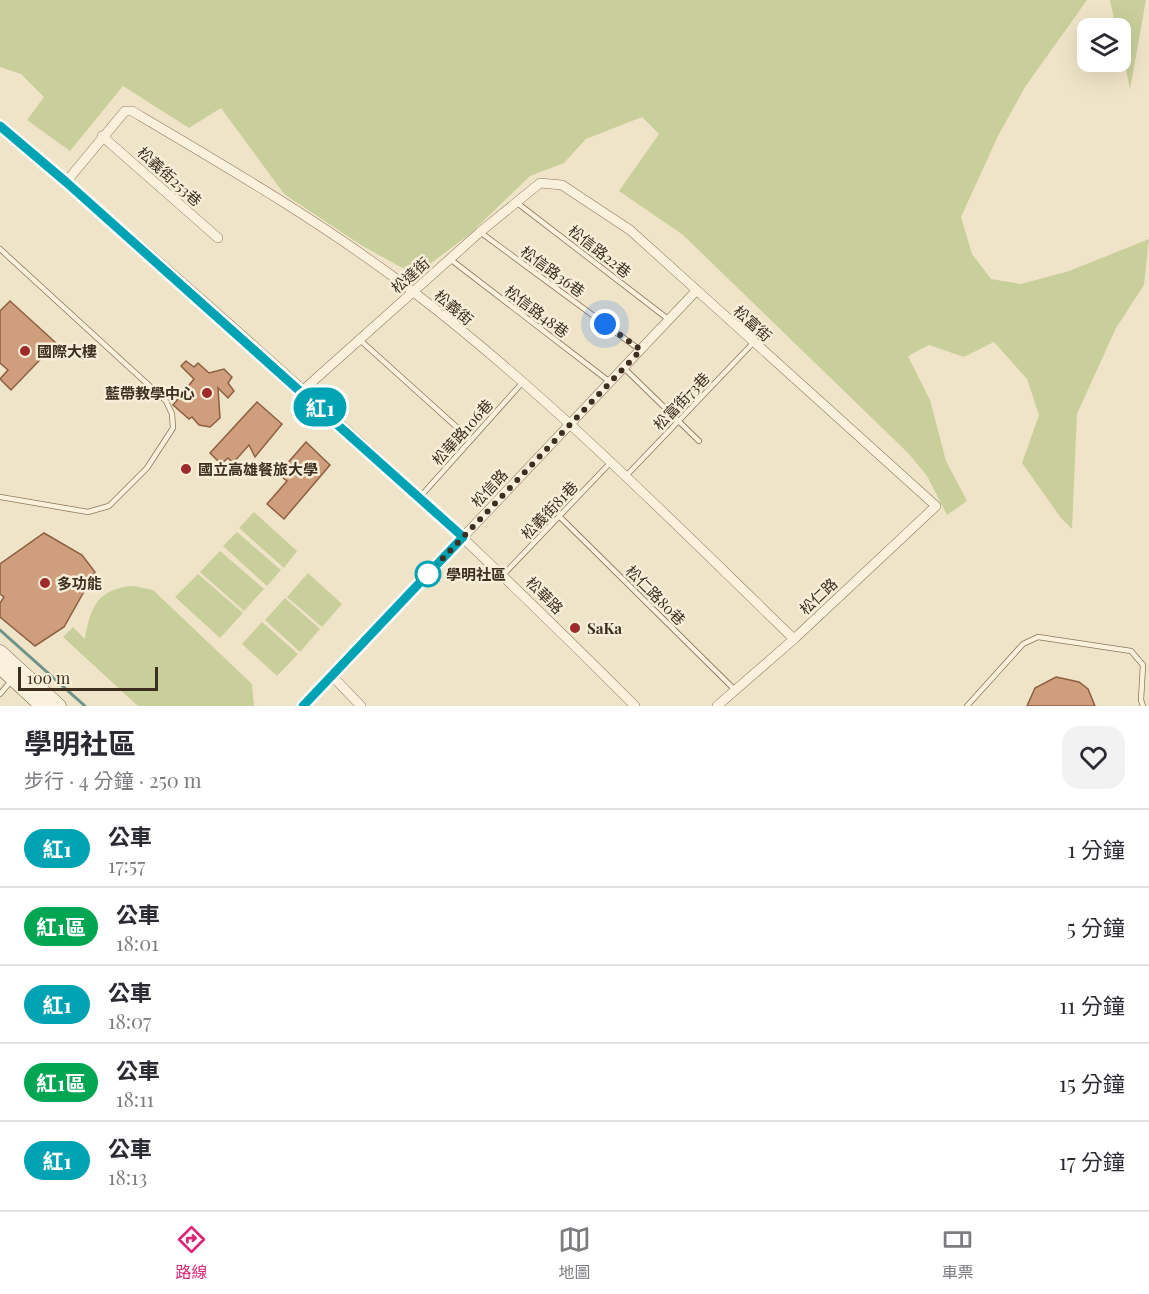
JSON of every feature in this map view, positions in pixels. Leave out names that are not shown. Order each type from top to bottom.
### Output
[{"type":"street","name":"松義街","points":[[66,182],[119,116],[125,111],[132,111],[271,195],[413,292],[522,383],[626,476],[794,639]]},
{"type":"street","name":"松華路","points":[[0,126],[420,497],[504,574],[635,706]]},
{"type":"street","name":"松義街253巷","points":[[102,136],[218,238]]},
{"type":"street","name":"松達街","points":[[302,391],[480,232],[540,183]]},
{"type":"street","name":"松富街","points":[[540,183],[562,184],[630,230],[936,506]]},
{"type":"street","name":"松信路","points":[[303,706],[696,291]]},
{"type":"street","name":"松仁路","points":[[717,706],[794,639],[936,506]]},
{"type":"street","points":[[0,652],[42,706]]},
{"type":"street","points":[[0,667],[17,675],[59,706]]},
{"type":"street","points":[[332,676],[361,706]]},
{"type":"lane","name":"松信路22巷","points":[[516,202],[669,320]]},
{"type":"lane","name":"松信路36巷","points":[[480,232],[641,350]]},
{"type":"lane","points":[[0,249],[166,400],[172,414],[173,428],[147,468],[109,506],[88,512],[0,497]]},
{"type":"lane","name":"松信路48巷","points":[[450,259],[610,382]]},
{"type":"lane","points":[[360,339],[471,440]]},
{"type":"lane","name":"松富街73巷","points":[[626,476],[753,343]]},
{"type":"lane","points":[[624,368],[699,441]]},
{"type":"lane","name":"松華路106巷","points":[[420,497],[522,383]]},
{"type":"lane","name":"松義街81巷","points":[[504,574],[611,462]]},
{"type":"lane","name":"松仁路80巷","points":[[560,517],[735,691]]},
{"type":"lane","points":[[967,706],[1023,644],[1038,637],[1131,651],[1143,665],[1141,700],[1143,706]]},
{"type":"lane","points":[[0,694],[17,675]]},
{"type":"green space","points":[[0,0],[1087,0],[1025,87],[998,136],[961,217],[972,254],[991,279],[1021,284],[1069,271],[1149,239],[1144,285],[1116,328],[1077,414],[1072,529],[1061,518],[1022,463],[1039,415],[1027,379],[994,342],[964,357],[929,345],[908,356],[930,400],[946,461],[967,501],[947,515],[927,476],[909,454],[683,235],[619,191],[659,134],[642,117],[586,139],[564,163],[530,176],[470,234],[415,275],[361,245],[284,194],[221,108],[189,128],[123,86],[70,151],[27,120],[44,97],[21,74],[0,67]]},
{"type":"green space","points":[[1110,0],[1146,0],[1130,89],[1126,72],[1131,72],[1131,18],[1114,18]]},
{"type":"green space","points":[[254,512],[297,551],[284,568],[239,528]]},
{"type":"green space","points":[[237,532],[281,570],[267,586],[223,546]]},
{"type":"green space","points":[[220,551],[264,589],[244,611],[200,572]]},
{"type":"green space","points":[[308,573],[342,604],[322,627],[287,597]]},
{"type":"green space","points":[[198,574],[243,613],[220,638],[175,597]]},
{"type":"green space","points":[[134,586],[153,590],[252,684],[254,706],[138,706],[63,637],[73,627],[85,639],[93,609],[98,601],[112,591]]},
{"type":"green space","points":[[285,598],[320,629],[300,652],[265,620]]},
{"type":"green space","points":[[262,622],[298,654],[277,676],[242,644]]},
{"type":"building","name":"國際大樓","points":[[10,301],[56,343],[11,390],[0,379],[8,370],[0,363],[0,311]]},
{"type":"building","name":"藍帶教學中心","points":[[186,361],[194,367],[198,363],[209,373],[224,369],[232,377],[228,383],[234,391],[228,398],[218,388],[220,418],[210,427],[199,425],[192,417],[189,419],[173,405],[194,379],[181,366]]},
{"type":"building","points":[[257,402],[282,424],[255,457],[249,445],[233,463],[228,458],[221,464],[210,453]]},
{"type":"building","points":[[306,442],[330,465],[284,519],[267,504],[287,481],[278,474]]},
{"type":"building","name":"多功能","points":[[44,533],[82,555],[95,572],[64,627],[35,646],[0,617],[0,603],[4,597],[0,594],[0,564]]},
{"type":"building","points":[[1056,677],[1079,682],[1088,689],[1095,706],[1027,706],[1035,688]]},
{"type":"waterway","points":[[0,630],[85,706]]},
{"type":"bus line","name":"紅1","points":[[0,126],[66,182],[463,537],[303,706]]},
{"type":"place","name":"國際大樓","points":[[25,351]]},
{"type":"place","name":"藍帶教學中心","points":[[207,393]]},
{"type":"place","name":"國立高雄餐旅大學","points":[[186,469]]},
{"type":"place","name":"學明社區","points":[[428,574]]},
{"type":"place","name":"多功能","points":[[45,583]]},
{"type":"place","name":"SaKa","points":[[575,628]]},
{"type":"route","points":[[428,574],[641,350],[605,324]]}]
